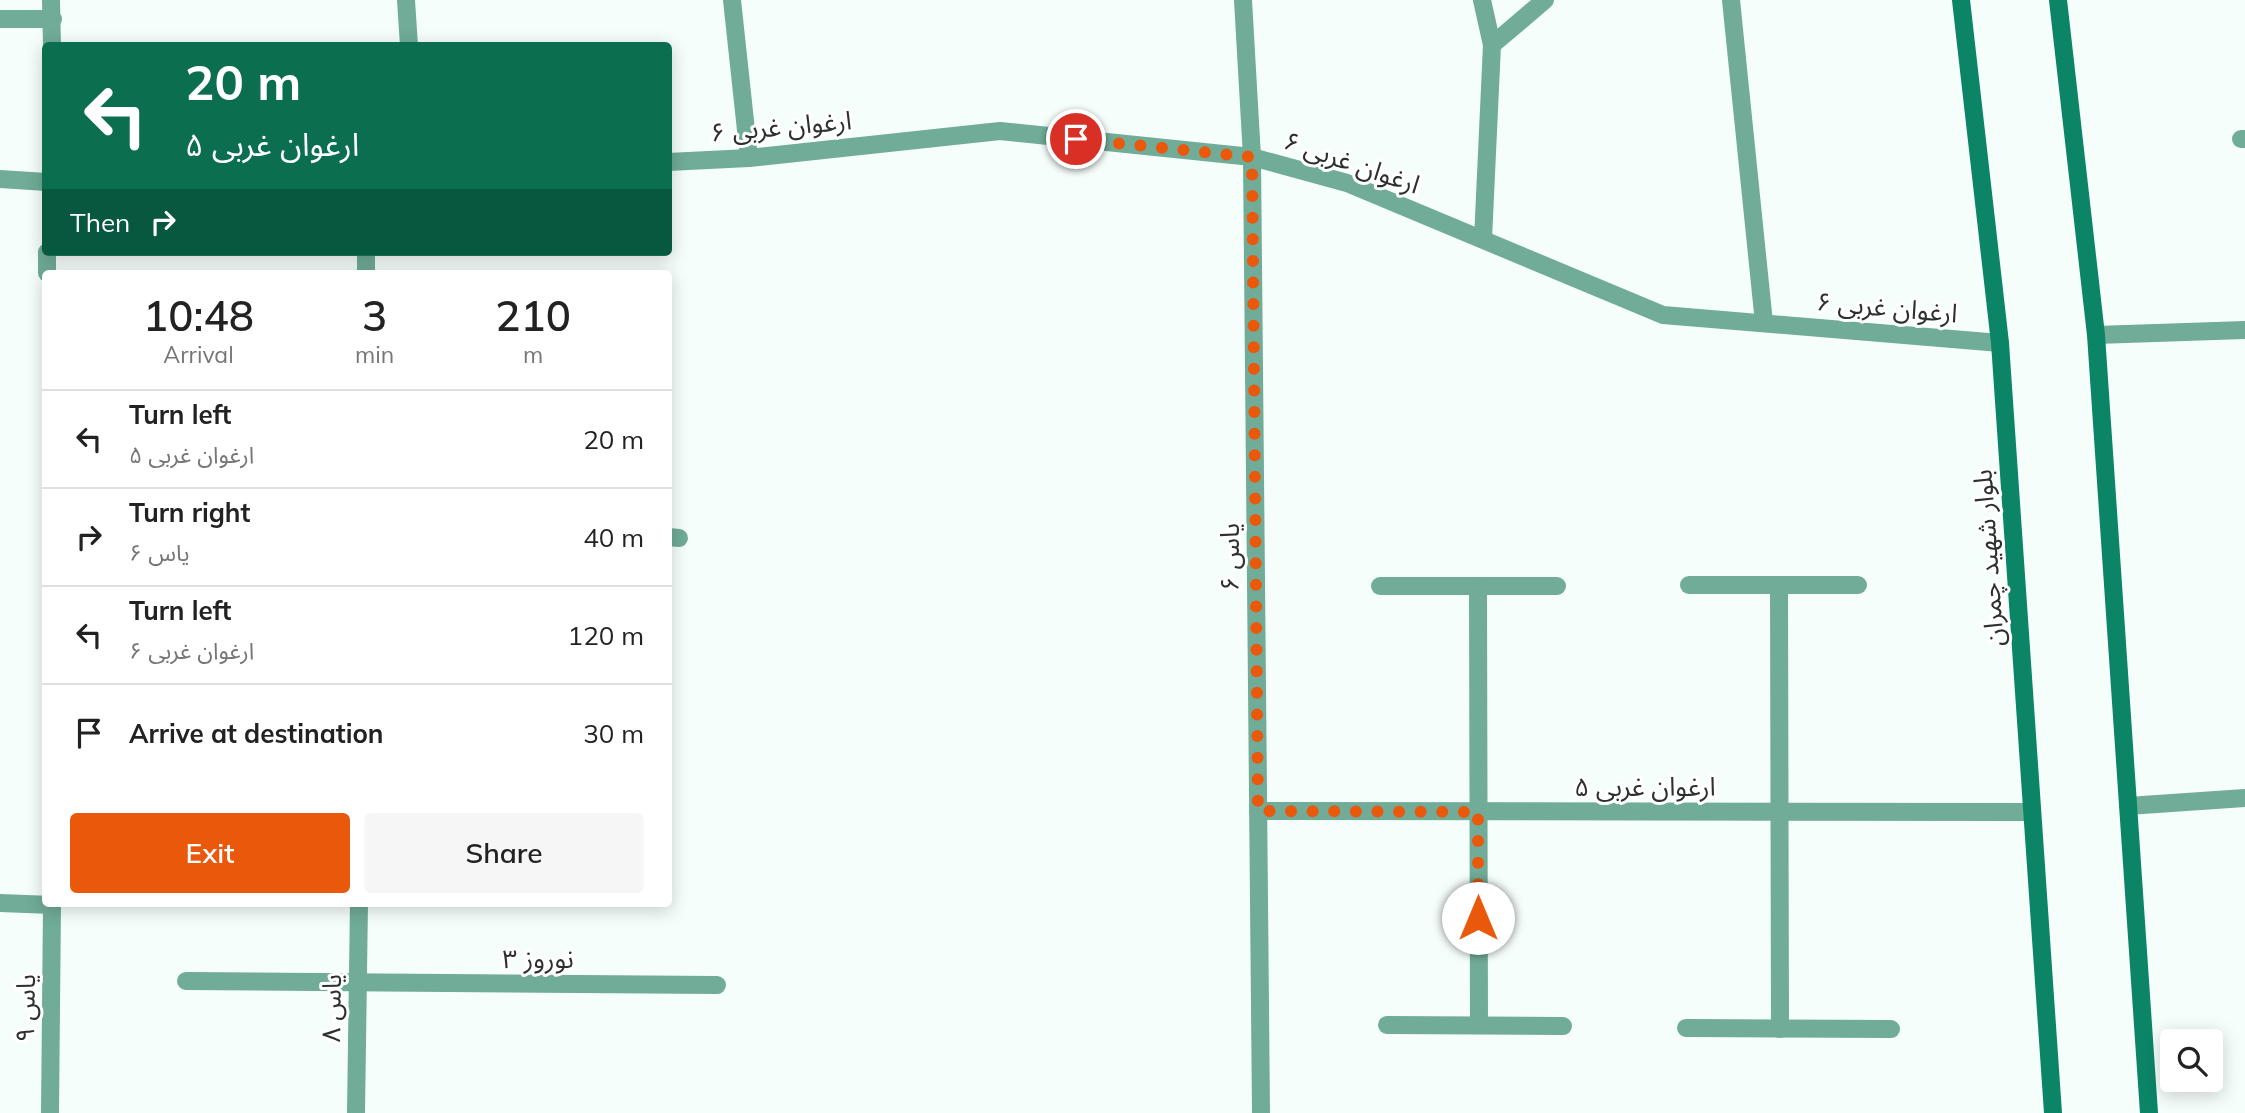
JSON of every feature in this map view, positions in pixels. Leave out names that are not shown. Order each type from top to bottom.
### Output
[{"type":"main road","name":"بلوار شهید چمران","points":[[1961,0],[2000,343],[2053,1113]]},
{"type":"main road","points":[[2058,0],[2096,335],[2149,1113]]},
{"type":"street","points":[[51,0],[54,19],[52,42]]},
{"type":"street","points":[[405,0],[409,42]]},
{"type":"street","points":[[732,0],[749,158]]},
{"type":"street","name":"یاس ۶","points":[[1242,0],[1252,157],[1261,1113]]},
{"type":"street","points":[[1482,0],[1492,45],[1483,239]]},
{"type":"street","points":[[1492,45],[1545,0]]},
{"type":"street","points":[[1731,0],[1764,323]]},
{"type":"street","points":[[0,19],[54,19]]},
{"type":"street","name":"ارغوان غربی ۶","points":[[672,162],[749,158],[1000,131],[1252,157],[1347,183],[1663,315],[2000,343]]},
{"type":"street","points":[[0,179],[42,182]]},
{"type":"street","points":[[2096,335],[2245,330]]},
{"type":"street","points":[[1689,585],[1858,584]]},
{"type":"street","points":[[1779,585],[1780,1029]]},
{"type":"street","points":[[1380,586],[1557,586]]},
{"type":"street","points":[[1478,586],[1479,1025]]},
{"type":"street","points":[[2128,806],[2245,798]]},
{"type":"street","name":"ارغوان غربی ۵","points":[[1258,811],[2032,812]]},
{"type":"street","points":[[0,903],[42,904]]},
{"type":"street","name":"یاس ۹","points":[[50,1113],[52,907]]},
{"type":"street","name":"یاس ۸","points":[[356,1113],[359,907]]},
{"type":"street","name":"نوروز ۳","points":[[186,981],[717,985]]},
{"type":"street","points":[[1387,1025],[1563,1026]]},
{"type":"street","points":[[1686,1028],[1891,1029]]},
{"type":"route","points":[[1076,139],[1252,157],[1258,811],[1478,812],[1478,918]]}]
